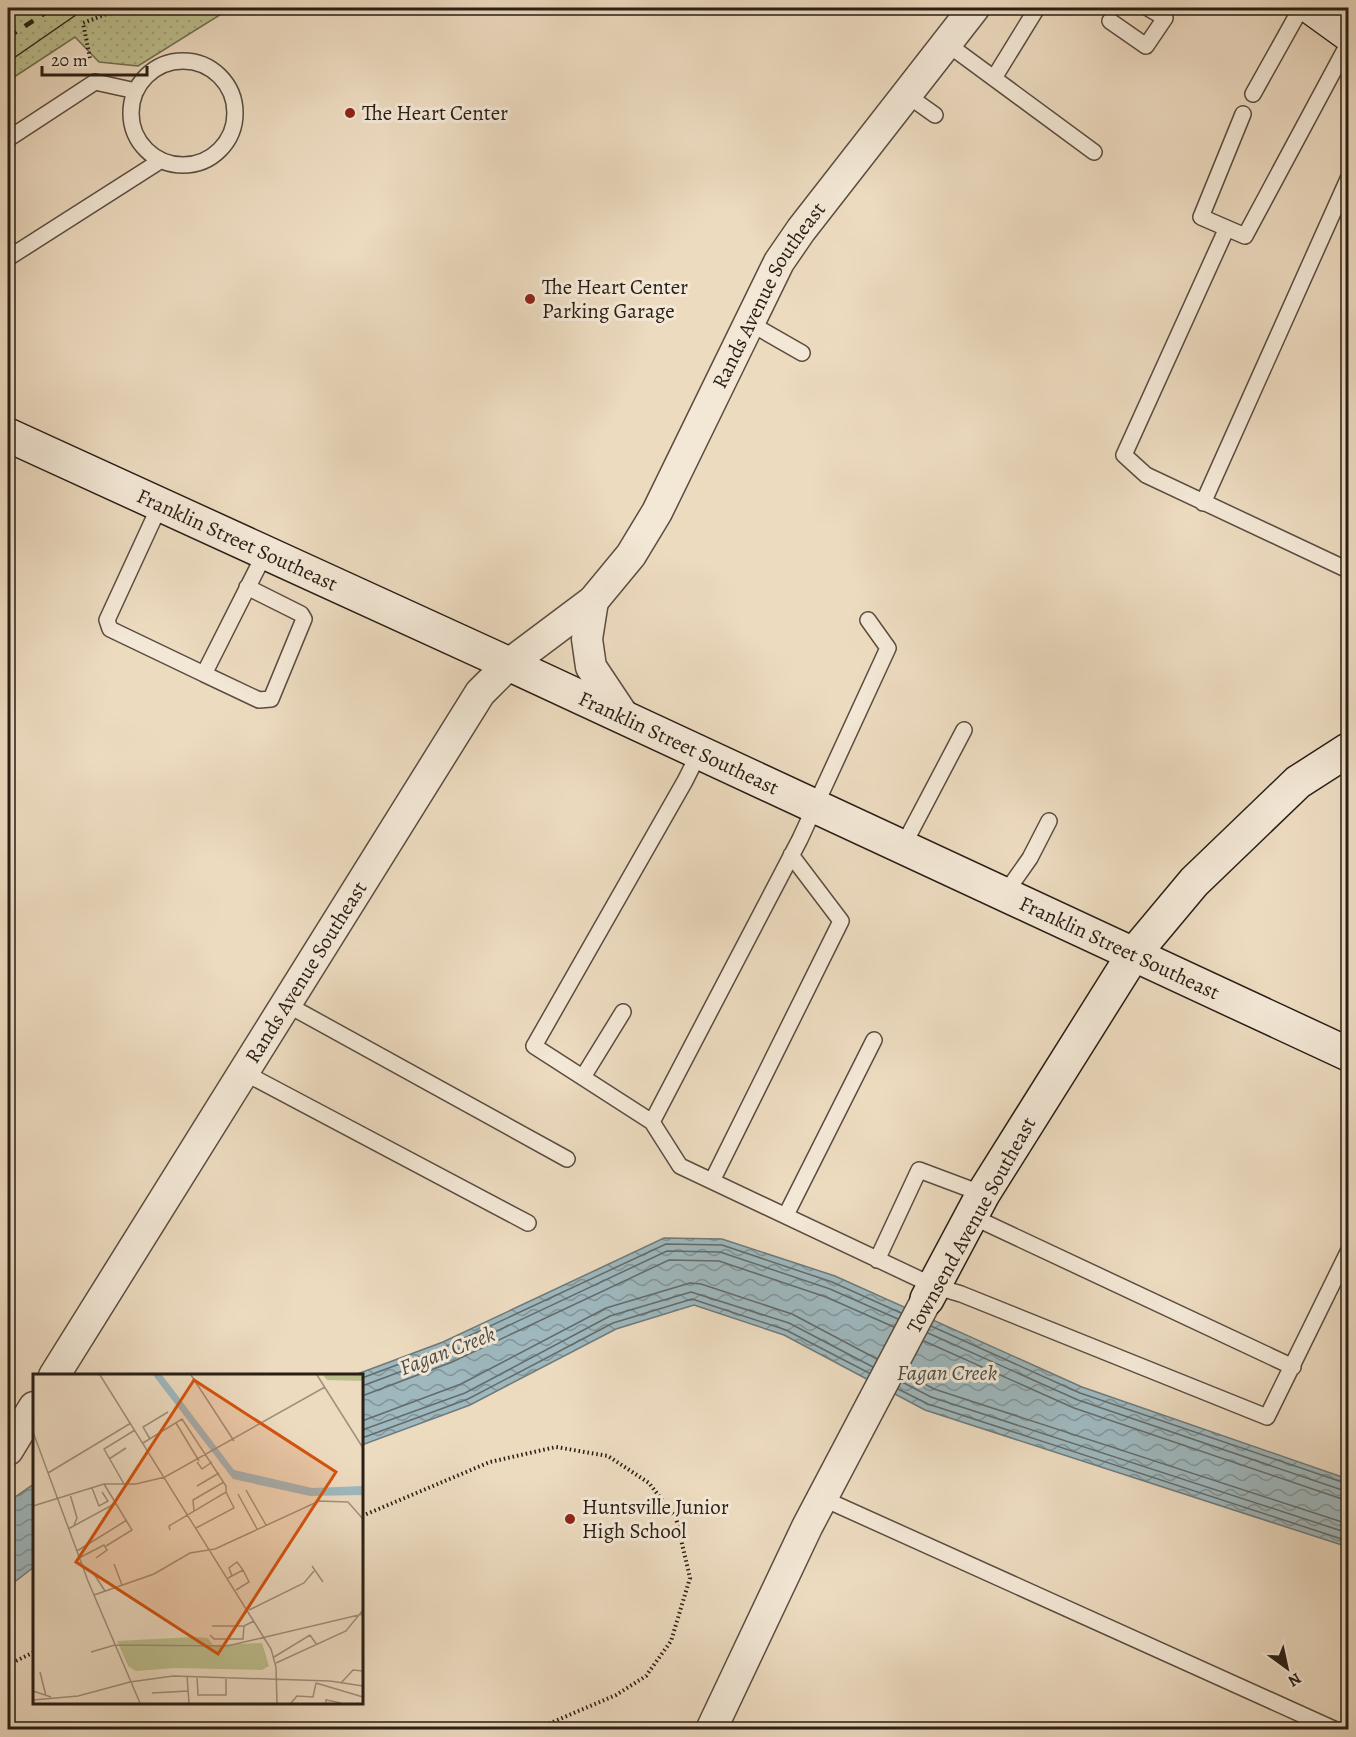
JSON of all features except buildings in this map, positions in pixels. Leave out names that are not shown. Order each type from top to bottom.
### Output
[{"type":"street","name":"Rands Avenue Southeast","points":[[55,1374],[480,693],[509,664],[593,601],[632,555],[657,512],[779,262],[801,230],[974,8]]},
{"type":"street","points":[[1312,8],[1348,34]]},
{"type":"street","name":"Franklin Street Southeast","points":[[8,435],[509,664],[1348,1054]]},
{"type":"street","points":[[593,601],[587,639],[591,667],[625,718]]},
{"type":"street","name":"Townsend Avenue Southeast","points":[[711,1730],[822,1498],[977,1205],[1133,955],[1194,882],[1298,782],[1348,750]]},
{"type":"street","points":[[8,1450],[33,1409]]},
{"type":"lane","points":[[994,78],[1037,8]]},
{"type":"lane","points":[[1110,21],[1146,46],[1168,13],[1148,8]]},
{"type":"lane","points":[[1253,93],[1301,8]]},
{"type":"lane","points":[[946,43],[1094,152]]},
{"type":"lane","points":[[1243,114],[1201,217],[1245,236],[1348,44]]},
{"type":"lane","points":[[175,62],[194,62],[211,69],[224,80],[233,96],[235,114],[232,132],[222,148],[207,159],[192,165],[176,165],[160,160],[142,144],[131,123],[131,106],[136,91],[145,77],[158,67],[175,62]]},
{"type":"lane","points":[[8,139],[95,82],[136,91]]},
{"type":"lane","points":[[907,95],[935,115]]},
{"type":"lane","points":[[8,258],[160,160]]},
{"type":"lane","points":[[1203,503],[1348,179]]},
{"type":"lane","points":[[1227,230],[1124,455],[1146,475],[1348,570]]},
{"type":"lane","points":[[748,322],[802,353]]},
{"type":"lane","points":[[160,505],[107,620],[110,629],[259,700],[271,699],[304,619],[301,614],[247,587]]},
{"type":"lane","points":[[204,674],[264,553]]},
{"type":"lane","points":[[652,1122],[791,855],[888,648],[868,620]]},
{"type":"lane","points":[[902,848],[964,730]]},
{"type":"lane","points":[[699,753],[534,1046],[652,1122],[680,1166],[877,1260],[931,1293],[961,1294],[1267,1417],[1348,1252]]},
{"type":"lane","points":[[1004,895],[1030,858],[1049,821]]},
{"type":"lane","points":[[711,1181],[841,921],[791,855]]},
{"type":"lane","points":[[286,1004],[567,1159]]},
{"type":"lane","points":[[583,1077],[623,1012]]},
{"type":"lane","points":[[786,1215],[874,1040]]},
{"type":"lane","points":[[243,1072],[528,1223]]},
{"type":"lane","points":[[877,1260],[919,1170],[977,1205],[1293,1367]]},
{"type":"lane","points":[[822,1498],[1336,1730]]},
{"type":"path","points":[[95,82],[83,23],[122,8]]},
{"type":"path","points":[[363,1516],[490,1462],[556,1448],[608,1456],[649,1483],[676,1518],[690,1578],[671,1641],[646,1676],[616,1695],[534,1730]]},
{"type":"path","points":[[8,1665],[33,1652]]},
{"type":"green space","points":[[8,8],[231,8],[138,66],[99,62],[75,37],[8,81]]},
{"type":"water","name":"Fagan Creek","points":[[664,1238],[722,1239],[835,1276],[1082,1387],[1348,1479],[1348,1547],[925,1410],[784,1335],[694,1305],[616,1329],[470,1405],[363,1445],[363,1374],[357,1374],[443,1342]]},
{"type":"water","points":[[33,1485],[33,1568],[8,1587],[8,1502]]},
{"type":"tram line","points":[[8,62],[86,8]]},
{"type":"railway","points":[[8,37],[53,8]]},
{"type":"place","name":"The Heart Center","points":[[350,113]]},
{"type":"place","name":"The Heart Center Parking Garage","points":[[530,299]]},
{"type":"place","name":"Huntsville Junior High School","points":[[570,1519]]}]
